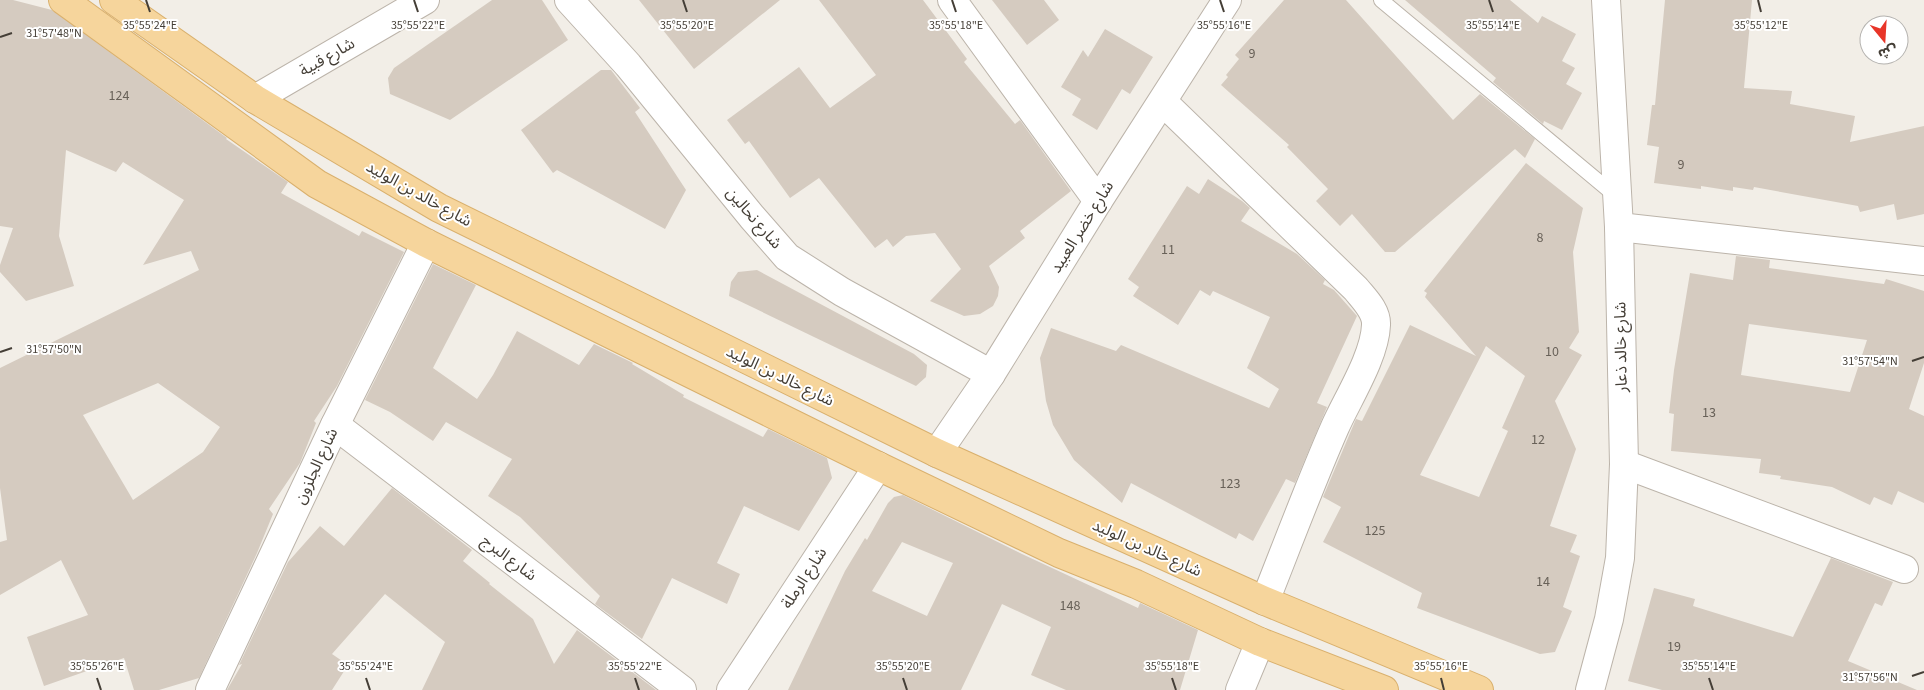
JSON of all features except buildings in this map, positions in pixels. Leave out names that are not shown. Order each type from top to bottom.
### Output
[{"type":"main road","points":[[63,0],[317,184],[426,243],[1058,553],[1136,584],[1260,642],[1384,690]]},
{"type":"main road","name":"شارع خالد بن الوليد","points":[[114,0],[256,99],[439,208],[937,453],[1265,601],[1479,690]]},
{"type":"street","name":"شارع قبية","points":[[256,99],[426,0]]},
{"type":"street","name":"شارع نحالين","points":[[569,0],[628,65],[787,257],[842,292],[991,374]]},
{"type":"street","points":[[952,0],[1098,201]]},
{"type":"street","name":"شارع خضر العبيد","points":[[937,453],[991,374],[1098,201],[1227,0]]},
{"type":"street","name":"شارع خالد ذعار","points":[[1590,690],[1609,619],[1620,558],[1624,464],[1619,227],[1606,0]]},
{"type":"street","points":[[1163,102],[1356,289],[1369,305],[1376,320],[1375,333],[1367,358],[1334,428],[1265,601]]},
{"type":"street","points":[[1619,227],[1924,261]]},
{"type":"street","name":"شارع الجلزون","points":[[210,690],[335,425],[426,243]]},
{"type":"street","name":"شارع البرج","points":[[335,425],[682,690]]},
{"type":"street","points":[[1624,464],[1904,569]]},
{"type":"street","name":"شارع الرملة","points":[[731,690],[878,466]]},
{"type":"street","points":[[1240,690],[1260,642]]},
{"type":"lane","points":[[1381,0],[1616,196]]}]
